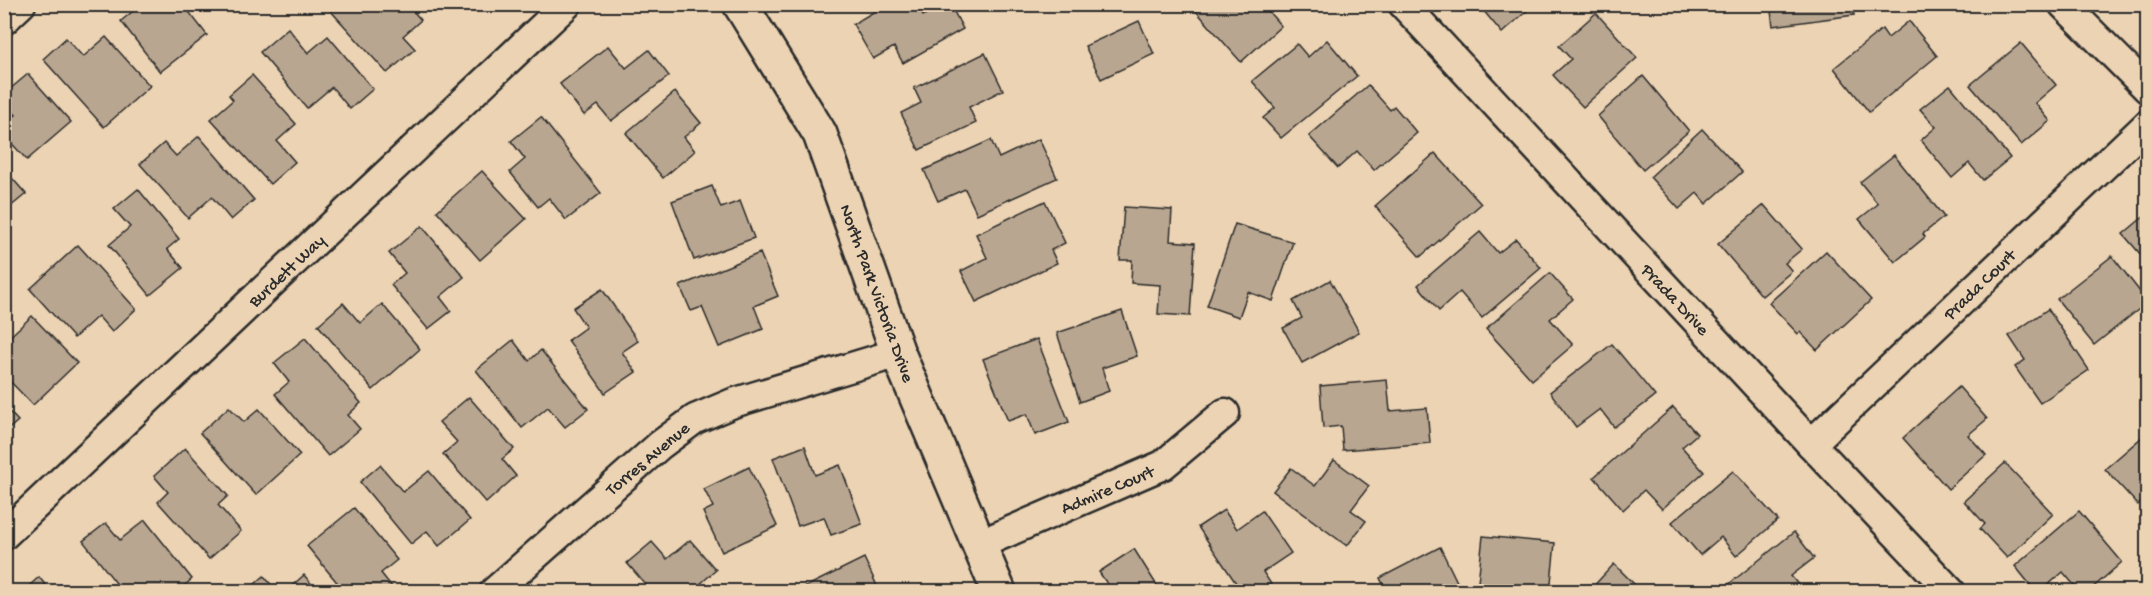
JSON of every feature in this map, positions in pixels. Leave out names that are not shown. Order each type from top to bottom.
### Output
[{"type":"main road","name":"North Park Victoria Drive","points":[[740,4],[820,134],[898,353],[999,591]]},
{"type":"street","points":[[4,20],[21,4]]},
{"type":"street","name":"Burdett Way","points":[[4,535],[567,4]]},
{"type":"street","name":"Prada Drive","points":[[1403,4],[1811,444],[1951,591]]},
{"type":"street","points":[[2062,4],[2148,89]]},
{"type":"street","name":"Prada Court","points":[[1811,444],[2148,124]]},
{"type":"street","name":"Torres Avenue","points":[[494,591],[660,445],[695,419],[733,403],[898,353]]},
{"type":"street","name":"Admire Court","points":[[978,545],[1163,465],[1225,413]]},
{"type":"building","points":[[138,4],[183,4],[207,35],[160,72],[121,21],[139,6]]},
{"type":"building","points":[[334,4],[407,4],[421,20],[403,36],[415,49],[387,73],[329,9]]},
{"type":"building","points":[[887,4],[917,4],[923,16],[943,4],[950,4],[963,29],[903,63],[894,47],[873,59],[853,24]]},
{"type":"building","points":[[1202,4],[1262,4],[1281,26],[1241,62],[1196,11]]},
{"type":"building","points":[[1478,4],[1525,4],[1529,9],[1502,33]]},
{"type":"building","points":[[1770,4],[1853,4],[1854,15],[1773,26]]},
{"type":"building","points":[[1596,13],[1637,58],[1583,107],[1553,75],[1571,59],[1559,46]]},
{"type":"building","points":[[1139,21],[1154,54],[1101,79],[1085,46]]},
{"type":"building","points":[[1909,21],[1937,56],[1869,112],[1834,68],[1882,29],[1888,38]]},
{"type":"building","points":[[288,28],[308,53],[328,36],[373,89],[350,109],[332,87],[307,108],[260,52]]},
{"type":"building","points":[[106,37],[150,86],[104,127],[43,59],[66,38],[83,57]]},
{"type":"building","points":[[1327,40],[1357,76],[1281,138],[1263,118],[1275,108],[1252,81],[1297,44],[1308,57]]},
{"type":"building","points":[[2021,43],[2056,85],[2035,103],[2050,121],[2021,145],[1970,85]]},
{"type":"building","points":[[608,46],[626,68],[649,50],[669,76],[611,121],[598,105],[584,115],[560,84]]},
{"type":"building","points":[[985,53],[1003,90],[969,107],[976,123],[919,150],[901,113],[921,103],[914,88]]},
{"type":"building","points":[[28,74],[71,122],[27,160],[4,135],[4,124],[16,115],[4,102],[4,94]]},
{"type":"building","points":[[252,75],[296,124],[277,141],[295,162],[270,184],[211,119],[233,100],[229,95]]},
{"type":"building","points":[[1643,76],[1689,131],[1643,170],[1598,116]]},
{"type":"building","points":[[1368,85],[1390,110],[1394,106],[1417,133],[1374,170],[1357,151],[1338,168],[1309,136]]},
{"type":"building","points":[[1950,85],[2010,158],[1983,180],[1969,163],[1952,178],[1921,140],[1936,127],[1920,109]]},
{"type":"building","points":[[675,92],[701,123],[684,137],[695,151],[663,178],[626,133]]},
{"type":"building","points":[[541,117],[601,193],[566,220],[549,198],[538,207],[510,172],[525,159],[511,141]]},
{"type":"building","points":[[1702,129],[1742,172],[1706,204],[1697,193],[1679,209],[1650,177]]},
{"type":"building","points":[[199,136],[254,200],[231,220],[212,197],[188,218],[140,164],[164,143],[176,156]]},
{"type":"building","points":[[1039,139],[1057,178],[977,214],[965,189],[938,201],[924,170],[991,140],[999,158]]},
{"type":"building","points":[[1435,153],[1481,204],[1420,257],[1375,206]]},
{"type":"building","points":[[1894,155],[1944,217],[1923,234],[1925,237],[1895,262],[1859,219],[1878,204],[1860,182]]},
{"type":"building","points":[[4,169],[26,194],[4,212]]},
{"type":"building","points":[[482,171],[526,219],[480,260],[437,211]]},
{"type":"building","points":[[712,186],[721,208],[740,201],[754,238],[694,260],[672,201]]},
{"type":"building","points":[[138,189],[179,239],[167,249],[183,268],[150,295],[109,245],[130,227],[114,209]]},
{"type":"building","points":[[1045,201],[1065,243],[1051,250],[1057,263],[976,302],[961,271],[987,258],[976,234]]},
{"type":"building","points":[[1764,205],[1802,249],[1785,263],[1792,271],[1762,296],[1718,244]]},
{"type":"building","points":[[1124,207],[1172,210],[1170,241],[1195,243],[1190,316],[1158,314],[1160,285],[1131,283],[1132,260],[1120,260]]},
{"type":"building","points":[[2148,213],[2148,263],[2123,234]]},
{"type":"building","points":[[1235,224],[1293,242],[1273,301],[1248,292],[1239,317],[1207,306]]},
{"type":"building","points":[[422,226],[464,277],[440,297],[451,311],[428,329],[391,285],[405,273],[389,253]]},
{"type":"building","points":[[1480,232],[1498,253],[1516,239],[1541,268],[1482,318],[1460,292],[1439,311],[1418,285]]},
{"type":"building","points":[[78,245],[136,309],[112,332],[98,316],[74,338],[30,289]]},
{"type":"building","points":[[1826,251],[1871,300],[1817,350],[1800,332],[1798,334],[1769,303]]},
{"type":"building","points":[[760,253],[778,296],[754,306],[763,329],[719,347],[702,307],[691,311],[680,286]]},
{"type":"building","points":[[2112,256],[2148,302],[2094,345],[2057,299]]},
{"type":"building","points":[[1550,273],[1573,299],[1550,319],[1573,345],[1532,380],[1486,329]]},
{"type":"building","points":[[1330,280],[1359,332],[1302,363],[1283,328],[1302,318],[1293,301]]},
{"type":"building","points":[[602,289],[638,341],[622,352],[636,372],[605,393],[568,340],[586,327],[573,308]]},
{"type":"building","points":[[343,303],[360,323],[382,304],[420,349],[373,390],[318,325]]},
{"type":"building","points":[[2048,309],[2089,370],[2040,403],[2015,367],[2025,360],[2009,336]]},
{"type":"building","points":[[1122,311],[1137,356],[1102,368],[1109,391],[1080,402],[1057,333]]},
{"type":"building","points":[[32,316],[77,363],[33,405],[4,375],[4,342]]},
{"type":"building","points":[[305,338],[361,403],[348,415],[360,429],[328,456],[275,394],[289,382],[274,363]]},
{"type":"building","points":[[1037,339],[1069,422],[1035,435],[1027,414],[1008,421],[983,359]]},
{"type":"building","points":[[513,340],[529,361],[541,350],[588,409],[565,427],[548,407],[522,428],[476,370]]},
{"type":"building","points":[[1612,344],[1655,396],[1614,427],[1600,409],[1576,427],[1550,392]]},
{"type":"building","points":[[1387,380],[1390,411],[1427,408],[1430,443],[1343,450],[1341,426],[1323,428],[1320,386]]},
{"type":"building","points":[[1959,387],[1987,419],[1968,435],[1986,455],[1948,489],[1903,438]]},
{"type":"building","points":[[469,397],[514,449],[502,459],[516,476],[486,503],[443,454],[457,442],[439,422]]},
{"type":"building","points":[[4,406],[18,421],[4,433]]},
{"type":"building","points":[[229,407],[244,422],[259,409],[300,455],[256,495],[200,433]]},
{"type":"building","points":[[1673,407],[1697,434],[1682,447],[1704,472],[1662,509],[1644,490],[1623,510],[1594,477]]},
{"type":"building","points":[[2148,432],[2148,496],[2138,505],[2105,469]]},
{"type":"building","points":[[805,446],[815,475],[840,465],[862,524],[831,535],[824,517],[798,526],[773,458]]},
{"type":"building","points":[[185,448],[228,496],[218,505],[241,531],[209,559],[158,502],[168,492],[154,476]]},
{"type":"building","points":[[1334,460],[1369,486],[1351,510],[1366,521],[1347,546],[1273,491],[1291,468],[1315,486]]},
{"type":"building","points":[[2005,463],[2053,514],[2007,558],[1980,529],[1985,524],[1964,501]]},
{"type":"building","points":[[380,465],[403,492],[429,471],[470,520],[439,546],[427,531],[411,544],[360,482]]},
{"type":"building","points":[[749,467],[777,526],[722,552],[703,512],[713,507],[704,489]]},
{"type":"building","points":[[1733,471],[1778,520],[1736,556],[1721,537],[1700,555],[1672,522]]},
{"type":"building","points":[[354,508],[397,560],[381,573],[396,592],[345,592],[307,546]]},
{"type":"building","points":[[1224,510],[1237,529],[1262,511],[1291,553],[1263,572],[1271,584],[1260,592],[1242,592],[1198,527]]},
{"type":"building","points":[[2079,511],[2122,562],[2088,592],[2080,592],[2063,572],[2040,592],[2036,592],[2015,566]]},
{"type":"building","points":[[145,520],[192,579],[177,592],[123,592],[83,541],[106,523],[120,540]]},
{"type":"building","points":[[1794,532],[1814,558],[1791,576],[1804,592],[1736,592],[1729,584]]},
{"type":"building","points":[[1483,536],[1555,543],[1550,592],[1477,592]]},
{"type":"building","points":[[690,540],[716,570],[691,592],[652,592],[627,563],[652,542],[667,559]]},
{"type":"building","points":[[1440,547],[1462,592],[1387,592],[1380,578]]},
{"type":"building","points":[[1134,549],[1161,592],[1104,592],[1110,588],[1099,572]]},
{"type":"building","points":[[864,558],[878,588],[870,592],[795,592]]},
{"type":"building","points":[[1614,564],[1642,592],[1588,592]]},
{"type":"building","points":[[304,575],[318,592],[285,592]]},
{"type":"building","points":[[264,576],[277,592],[246,592]]},
{"type":"building","points":[[39,577],[51,592],[22,592]]}]
